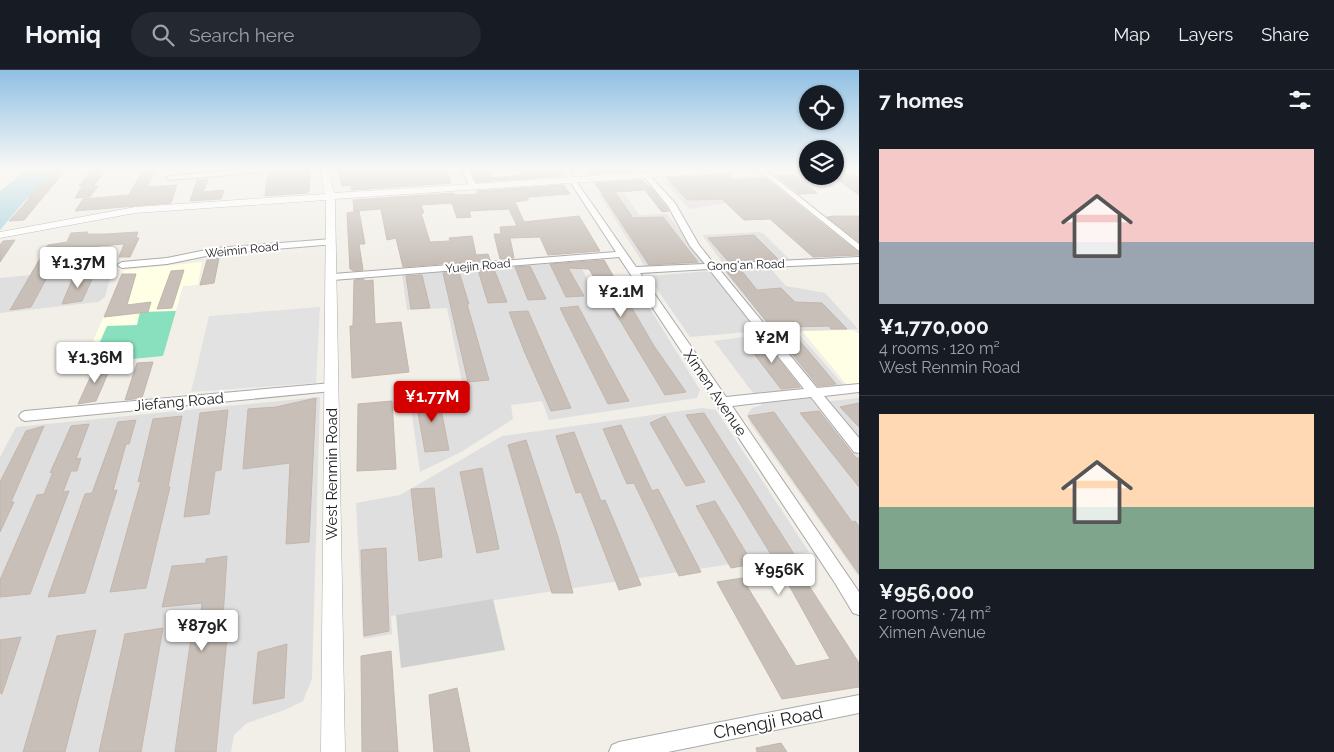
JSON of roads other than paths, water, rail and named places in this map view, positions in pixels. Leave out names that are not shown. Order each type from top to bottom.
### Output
[{"type":"street","points":[[1,235],[124,211],[269,200]]},
{"type":"street","name":"West Renmin Road","points":[[331,200],[333,277],[333,752]]},
{"type":"street","name":"Ximen Avenue","points":[[586,200],[841,577],[859,607]]},
{"type":"street","points":[[668,200],[690,238],[859,448]]},
{"type":"street","points":[[799,200],[859,248]]},
{"type":"street","name":"Weimin Road","points":[[122,265],[166,261],[216,251],[332,242]]},
{"type":"street","name":"Yuejin Road","points":[[333,277],[622,254]]},
{"type":"street","name":"Gong'an Road","points":[[633,270],[859,260]]},
{"type":"street","name":"Jiefang Road","points":[[25,416],[332,387]]},
{"type":"street","points":[[721,402],[859,388]]},
{"type":"street","name":"Chengji Road","points":[[619,752],[859,704]]},
{"type":"water","points":[[0,200],[26,200],[22,204],[0,230]]}]
